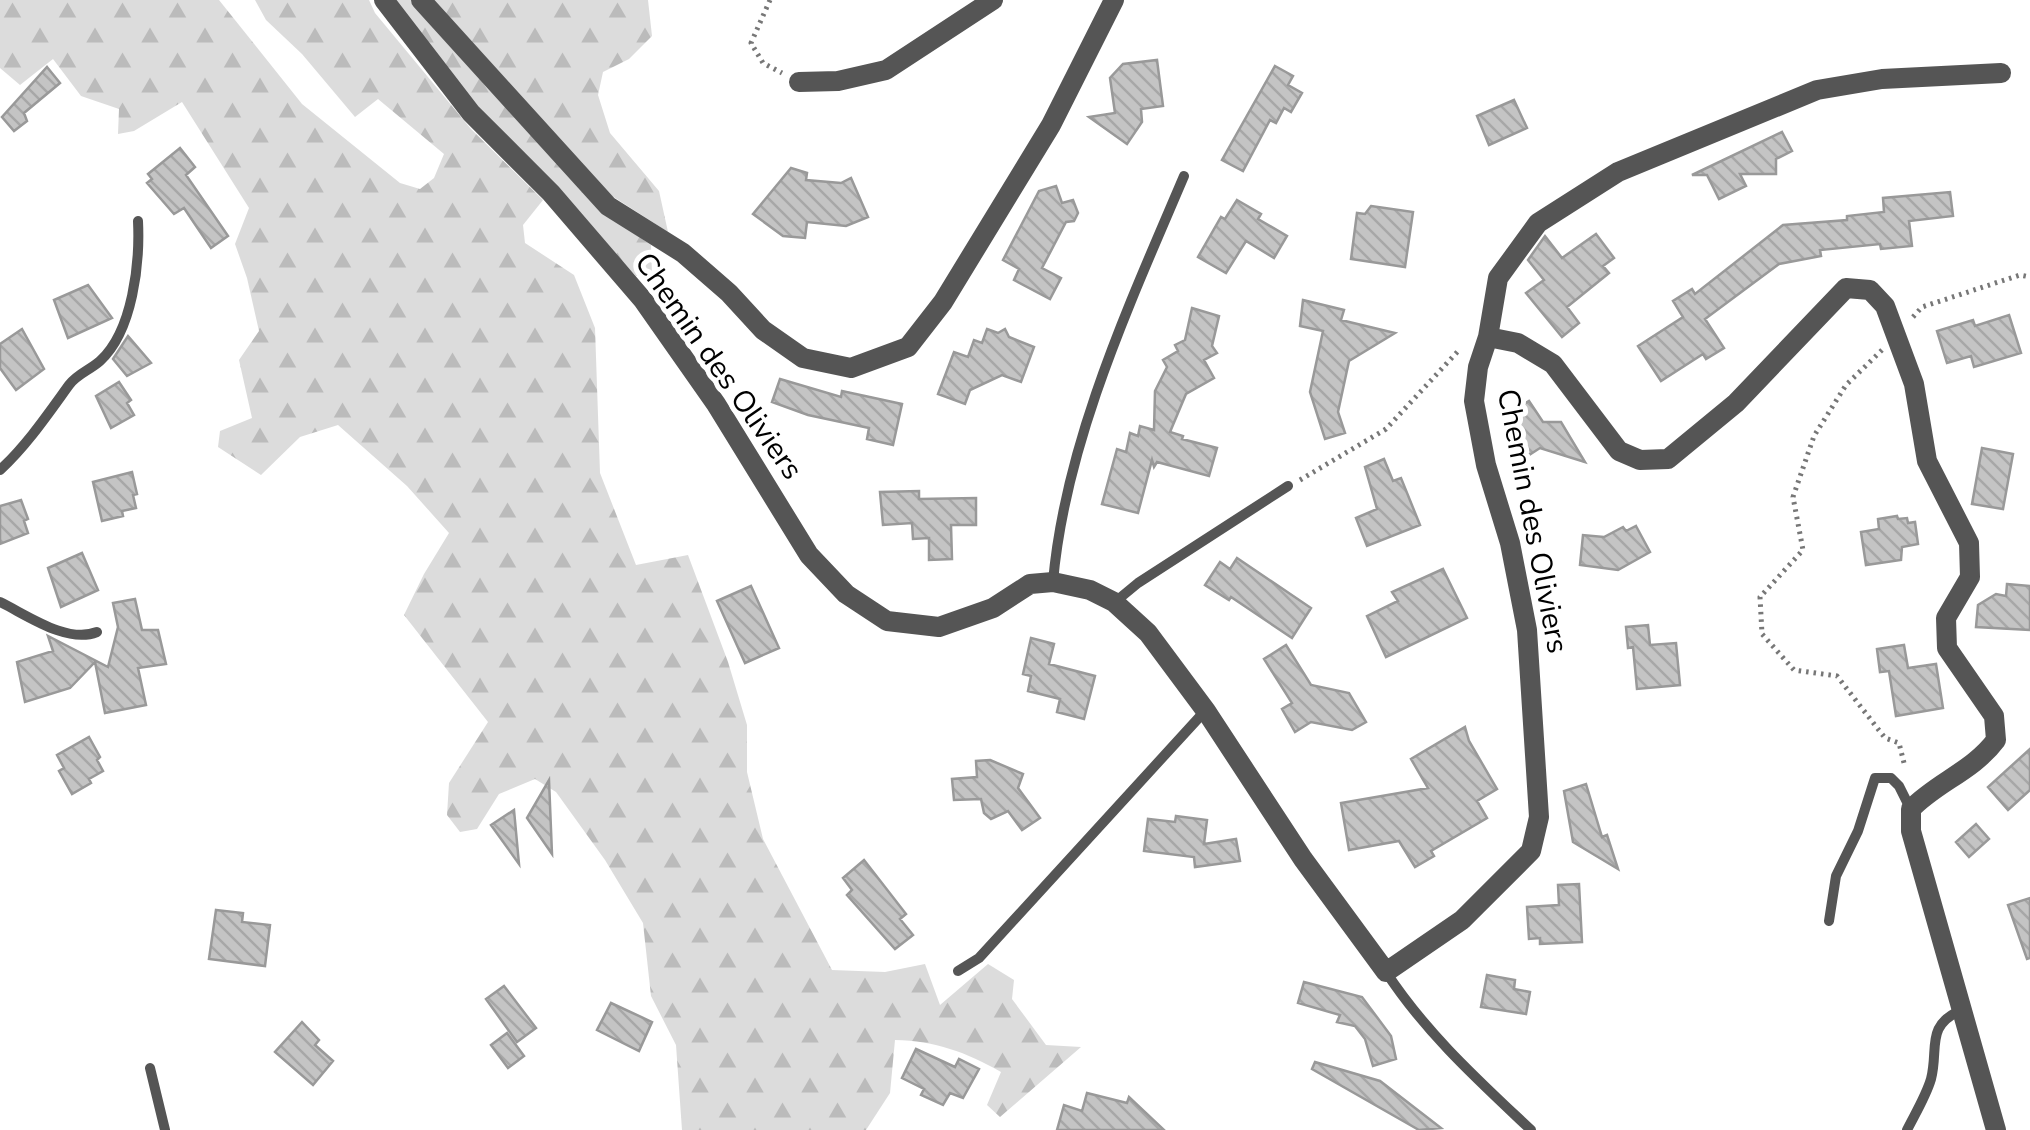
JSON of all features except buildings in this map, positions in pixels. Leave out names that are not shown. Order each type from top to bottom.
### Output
[{"type":"street","name":"Chemin des Oliviers","points":[[384,0],[472,113],[551,193],[643,300],[716,404],[809,556],[846,594],[887,621],[938,627],[993,608],[1030,584],[1054,582]]},
{"type":"street","points":[[421,0],[608,206],[683,254],[729,293],[763,330],[803,358],[851,368],[908,347],[943,302],[1051,125],[1114,0]]},
{"type":"street","points":[[799,82],[838,81],[886,70],[993,0]]},
{"type":"street","points":[[1488,337],[1498,278],[1538,223],[1618,172],[1817,90],[1882,79],[2001,73]]},
{"type":"street","name":"Chemin des Oliviers","points":[[1386,972],[1462,920],[1532,851],[1538,817],[1528,630],[1510,544],[1486,466],[1474,401],[1478,367],[1488,337],[1518,343],[1553,364],[1619,451],[1640,460],[1668,459],[1736,403],[1846,288],[1870,290],[1884,306],[1914,384],[1927,461],[1969,542],[1970,576],[1946,618],[1946,648],[1994,716],[1996,740],[1982,759],[1916,804]]},
{"type":"street","points":[[1054,582],[1090,590],[1114,602],[1148,634],[1206,710],[1303,859],[1386,972]]},
{"type":"street","points":[[1916,804],[1911,831],[1996,1130]]},
{"type":"lane","points":[[1054,582],[1058,530],[1109,351],[1184,176]]},
{"type":"lane","points":[[0,470],[54,409],[72,380],[102,360],[114,340],[136,286],[138,221]]},
{"type":"lane","points":[[1114,602],[1288,486]]},
{"type":"lane","points":[[0,602],[69,634],[86,636],[96,632]]},
{"type":"lane","points":[[958,972],[980,958],[1206,710]]},
{"type":"lane","points":[[1829,921],[1836,876],[1864,816],[1875,778],[1891,778],[1916,804]]},
{"type":"lane","points":[[1386,972],[1410,1009],[1531,1130]]},
{"type":"lane","points":[[1907,1130],[1931,1078],[1940,1025],[1946,1017],[1961,1010]]},
{"type":"lane","points":[[150,1068],[165,1130]]},
{"type":"path","points":[[770,0],[751,43],[763,63],[799,82]]},
{"type":"path","points":[[1916,804],[1899,743],[1885,738],[1836,676],[1794,670],[1762,634],[1760,597],[1803,550],[1792,496],[1814,436],[1846,384],[1896,337],[1922,306],[2020,275],[2030,278]]},
{"type":"path","points":[[1288,486],[1386,429],[1461,347],[1488,337]]},
{"type":"green space","points":[[0,0],[219,0],[302,104],[400,183],[420,189],[434,178],[444,154],[378,99],[355,117],[302,54],[266,20],[255,0],[369,0],[375,13],[471,129],[543,200],[523,225],[525,243],[574,275],[595,328],[600,473],[636,565],[688,555],[747,725],[747,772],[763,839],[832,970],[885,972],[925,964],[940,1005],[988,964],[1014,980],[1012,999],[1046,1045],[1081,1047],[1000,1117],[987,1105],[1001,1072],[950,1049],[895,1040],[890,1093],[866,1130],[682,1130],[676,1045],[651,996],[643,923],[605,860],[556,792],[535,779],[499,794],[477,829],[460,832],[447,815],[449,783],[488,722],[404,615],[449,533],[407,486],[338,425],[300,437],[261,475],[218,447],[220,431],[252,418],[239,360],[259,331],[235,244],[249,208],[182,102],[134,131],[118,134],[119,109],[81,96],[53,59],[20,85],[0,68]]},
{"type":"green space","points":[[392,0],[648,0],[652,36],[629,59],[603,72],[598,95],[610,133],[659,191],[668,232],[609,194],[602,212],[651,245],[652,274],[636,276],[466,95]]}]
